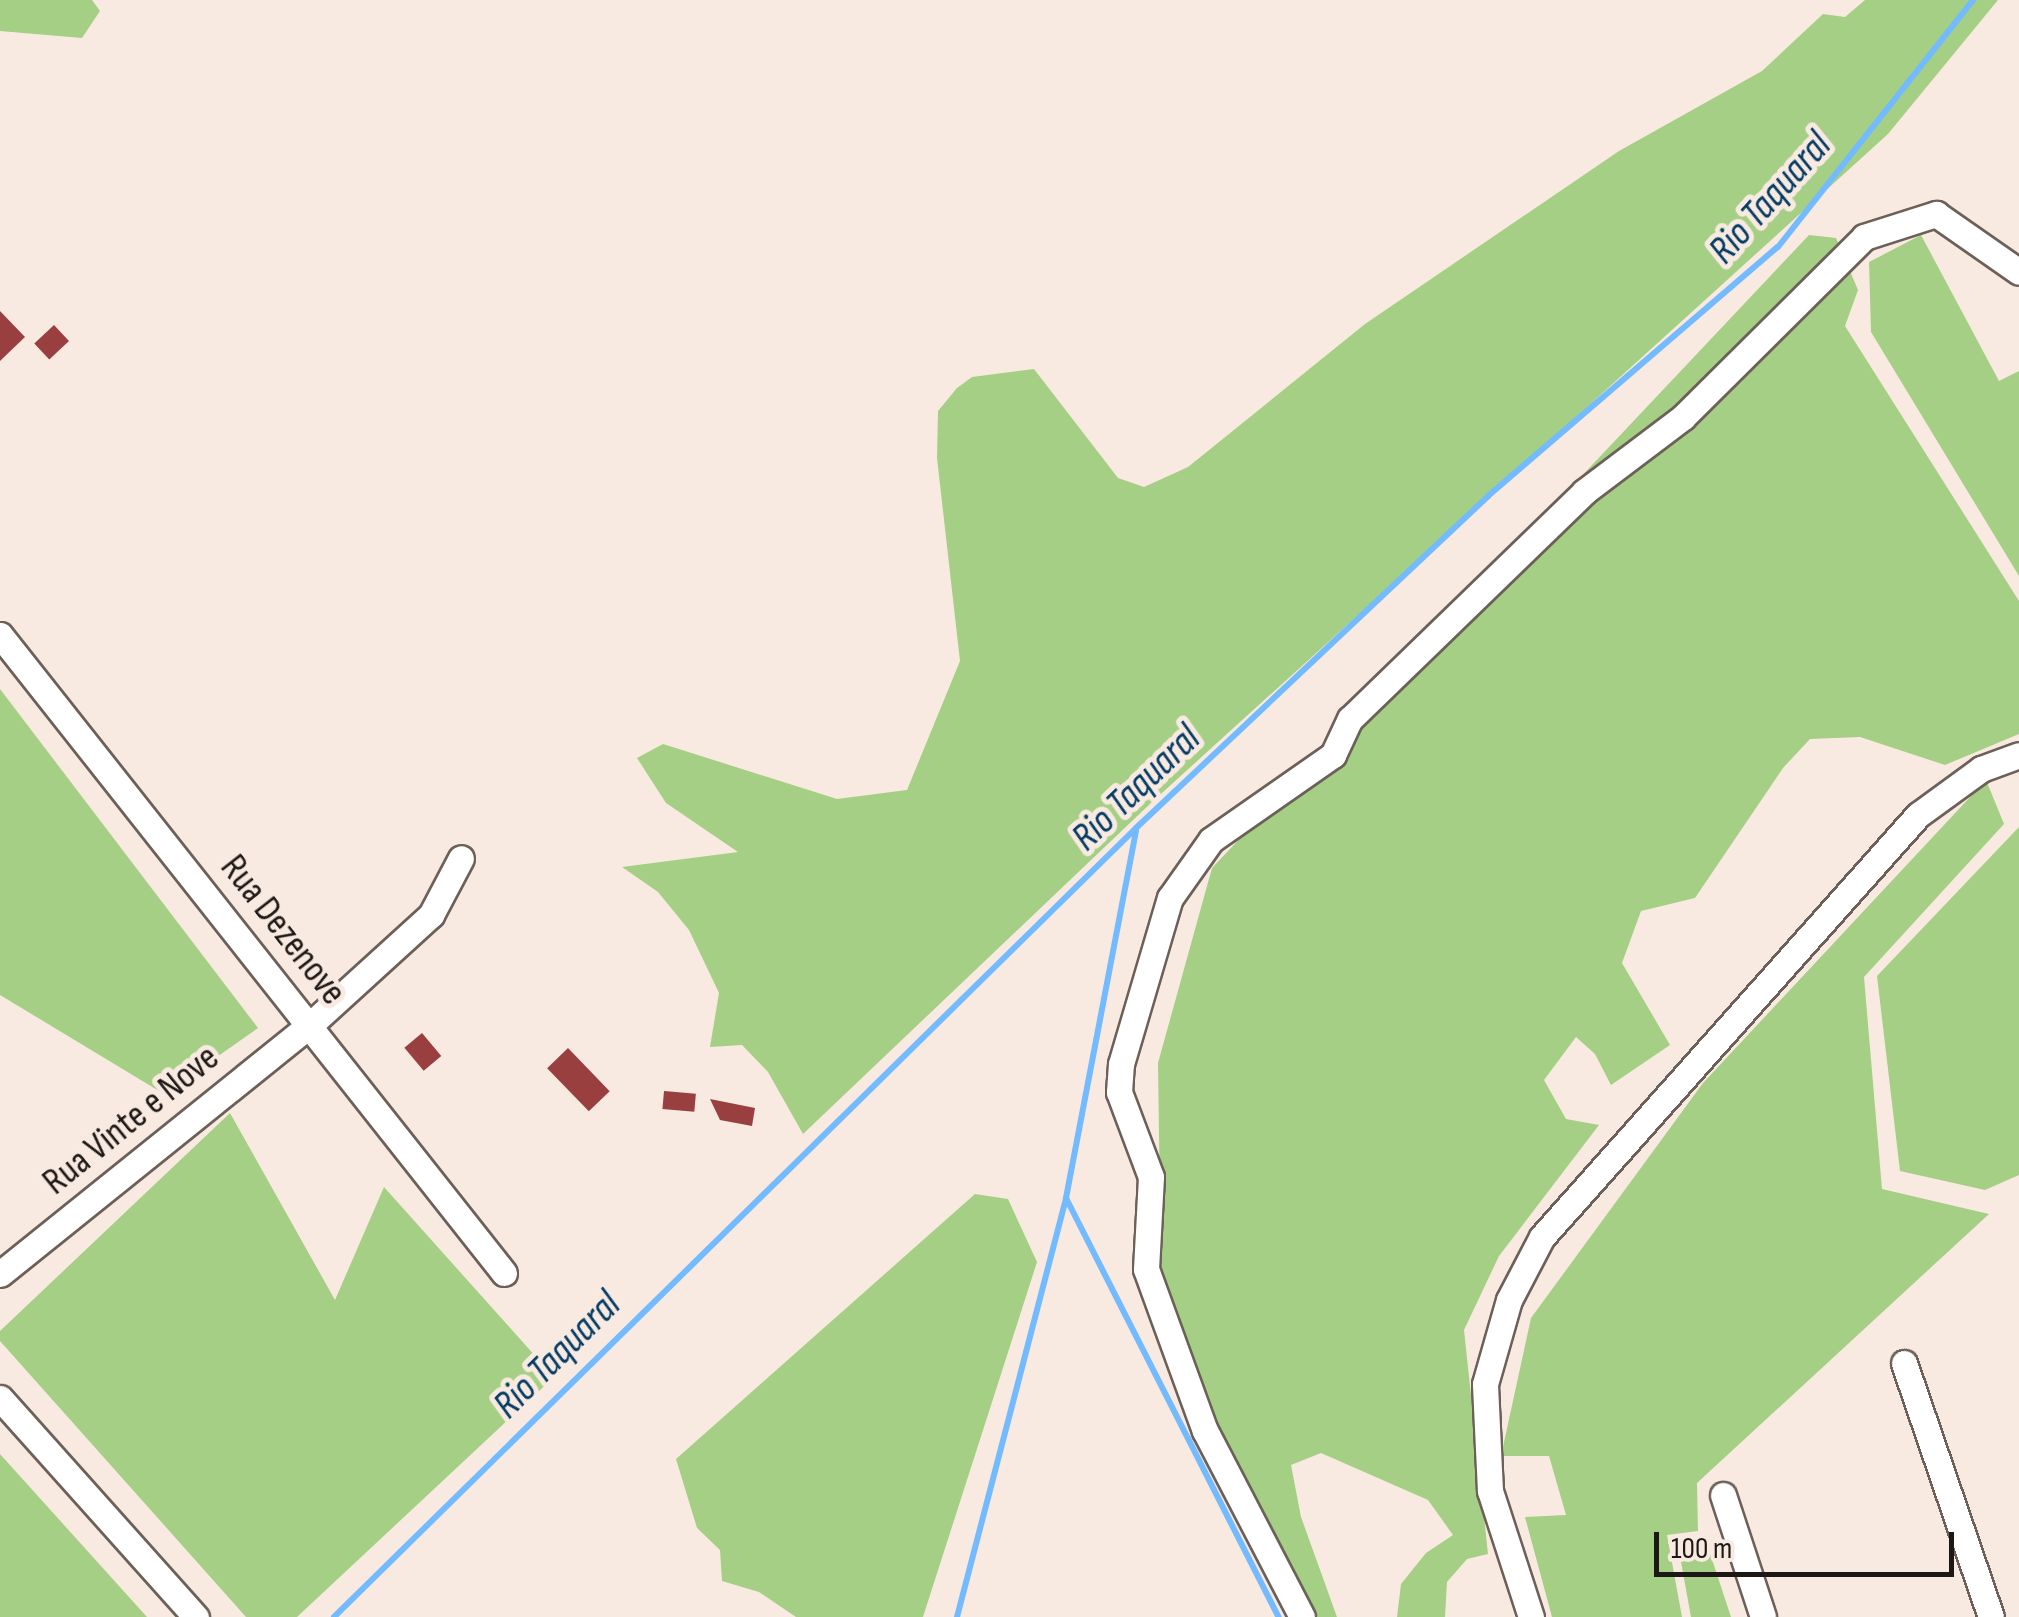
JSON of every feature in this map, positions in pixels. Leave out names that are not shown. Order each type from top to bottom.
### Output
[{"type":"street","points":[[1302,1617],[1204,1431],[1146,1270],[1151,1177],[1118,1092],[1120,1064],[1170,898],[1211,840],[1333,755],[1350,719],[1584,492],[1710,392],[1864,238],[1936,214],[2017,272]]},
{"type":"street","name":"Rua Dezenove","points":[[0,635],[504,1274]]},
{"type":"street","points":[[1531,1617],[1490,1491],[1485,1384],[1504,1314],[1542,1236],[1918,814],[1981,769],[2019,755]]},
{"type":"street","name":"Rua Vinte e Nove","points":[[0,1274],[310,1024],[431,916],[461,858]]},
{"type":"street","points":[[1904,1363],[1991,1617]]},
{"type":"street","points":[[0,1398],[196,1617]]},
{"type":"street","points":[[1723,1495],[1763,1617]]},
{"type":"green space","points":[[0,0],[92,0],[100,11],[82,38],[0,31]]},
{"type":"green space","points":[[1865,0],[1998,0],[1888,134],[1152,802],[803,1134],[768,1072],[742,1045],[710,1047],[719,993],[689,930],[658,892],[622,867],[738,852],[666,803],[637,758],[663,744],[837,799],[907,790],[960,661],[937,458],[938,411],[957,388],[972,377],[1034,369],[1118,478],[1144,487],[1188,467],[1365,324],[1619,151],[1762,71],[1823,14],[1845,17]]},
{"type":"green space","points":[[1809,235],[1836,238],[1858,290],[1845,326],[2019,601],[2019,734],[1945,765],[1860,737],[1810,739],[1783,768],[1695,898],[1641,911],[1622,963],[1670,1045],[1611,1085],[1595,1054],[1576,1037],[1544,1080],[1566,1119],[1599,1125],[1499,1256],[1464,1330],[1488,1554],[1467,1559],[1447,1582],[1445,1617],[1397,1617],[1401,1584],[1426,1553],[1453,1535],[1428,1500],[1321,1453],[1291,1465],[1301,1517],[1337,1617],[1301,1617],[1224,1462],[1161,1274],[1158,1063],[1212,868]]},
{"type":"green space","points":[[1921,235],[1999,381],[2019,371],[2019,576],[1871,332],[1869,262]]},
{"type":"green space","points":[[0,689],[258,1028],[164,1094],[0,995]]},
{"type":"green space","points":[[1986,780],[2004,824],[1864,977],[1882,1189],[1989,1214],[1697,1483],[1698,1531],[1667,1535],[1682,1617],[1552,1617],[1525,1517],[1566,1515],[1549,1456],[1501,1456],[1531,1318],[1703,1083]]},
{"type":"green space","points":[[2019,827],[2019,1175],[1985,1190],[1900,1171],[1877,976]]},
{"type":"green space","points":[[230,1113],[335,1300],[384,1187],[554,1377],[297,1617],[246,1617],[0,1341],[0,1331]]},
{"type":"green space","points":[[975,1194],[1008,1199],[1037,1262],[923,1617],[796,1617],[759,1592],[722,1581],[720,1550],[697,1528],[676,1459]]},
{"type":"green space","points":[[0,1454],[147,1617],[0,1617]]},
{"type":"green space","points":[[1705,1538],[1731,1617],[1691,1617],[1679,1551]]},
{"type":"building","points":[[0,311],[25,337],[0,361]]},
{"type":"building","points":[[54,325],[69,341],[49,360],[34,343]]},
{"type":"building","points":[[422,1033],[441,1056],[424,1071],[404,1048]]},
{"type":"building","points":[[568,1048],[610,1091],[589,1111],[547,1068]]},
{"type":"building","points":[[664,1091],[696,1094],[694,1112],[662,1109]]},
{"type":"building","points":[[710,1099],[755,1108],[752,1126],[720,1120]]},
{"type":"waterway","name":"Rio Taquaral","points":[[334,1617],[1136,828],[1488,496],[1778,247],[1973,0]]},
{"type":"waterway","points":[[1136,831],[1066,1198],[1279,1617]]},
{"type":"waterway","points":[[957,1617],[1066,1198]]}]
